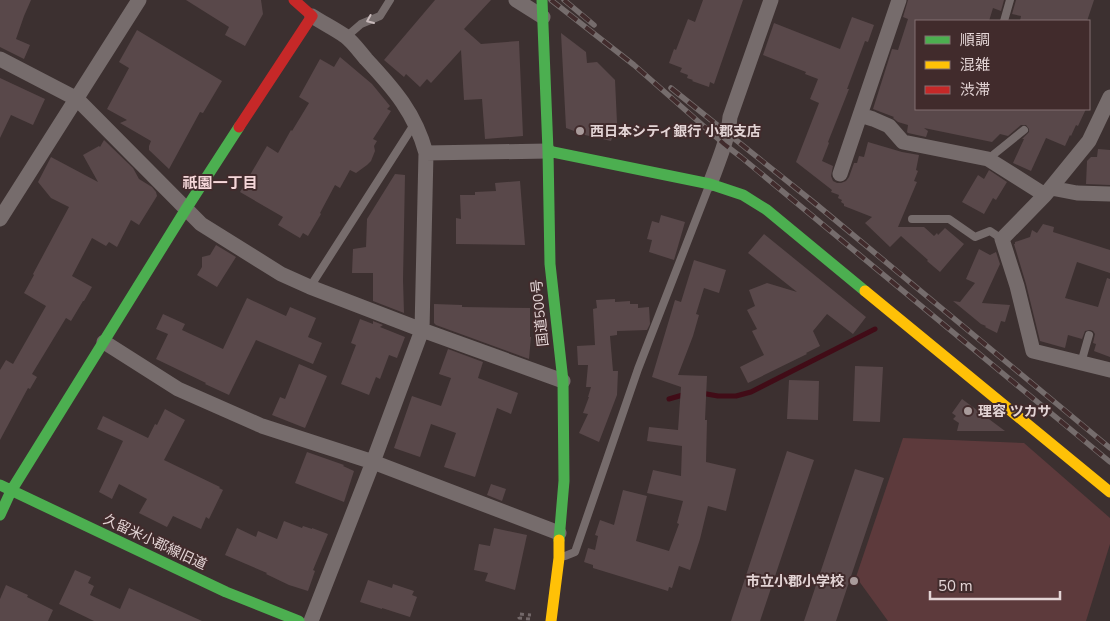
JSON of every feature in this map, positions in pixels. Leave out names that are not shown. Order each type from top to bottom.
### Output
[{"type":"main road","points":[[0,515],[11,491],[186,208],[312,16],[294,0]]},
{"type":"main road","name":"国道500号","points":[[542,0],[550,264],[563,381],[564,481],[559,533],[560,558],[551,621]]},
{"type":"main road","points":[[548,151],[710,184],[743,195],[767,210],[1110,492]]},
{"type":"main road","name":"久留米小郡線旧道","points":[[0,485],[226,592],[299,621]]},
{"type":"street","points":[[0,219],[139,0]]},
{"type":"street","points":[[516,0],[543,17]]},
{"type":"street","points":[[710,184],[724,144],[730,116],[770,0]]},
{"type":"street","points":[[840,174],[899,0]]},
{"type":"street","points":[[311,621],[422,330],[426,153],[421,136],[402,100],[346,37],[312,16]]},
{"type":"street","points":[[0,59],[77,99],[201,224],[281,274],[422,330],[563,381]]},
{"type":"street","points":[[1110,97],[1089,141],[1048,191],[1002,239],[1017,286],[1033,351],[1110,370]]},
{"type":"street","points":[[860,115],[889,126],[903,142],[988,159],[1048,191],[1110,194]]},
{"type":"street","points":[[426,153],[548,151]]},
{"type":"street","points":[[104,342],[178,389],[262,426],[373,462],[559,533]]},
{"type":"lane","points":[[346,37],[361,24],[380,16],[390,0]]},
{"type":"lane","points":[[1004,20],[1010,0]]},
{"type":"lane","points":[[310,287],[415,123]]},
{"type":"lane","points":[[988,159],[1024,130]]},
{"type":"lane","points":[[560,558],[575,552],[638,369],[710,184]]},
{"type":"lane","points":[[912,219],[949,219],[975,237],[990,232],[1002,239]]},
{"type":"lane","points":[[1081,363],[1089,334]]},
{"type":"shaded area","points":[[903,438],[1024,443],[1110,518],[1110,544],[1086,621],[888,621],[856,577]]},
{"type":"building","points":[[0,0],[31,0],[16,39],[30,45],[24,59],[0,47]]},
{"type":"building","points":[[186,0],[261,0],[263,14],[245,46],[225,35],[229,27]]},
{"type":"building","points":[[435,0],[491,0],[464,29],[481,44],[519,41],[523,136],[485,139],[482,99],[464,100],[461,50],[431,83],[427,79],[420,87],[406,74],[404,77],[384,60]]},
{"type":"building","points":[[703,0],[743,0],[714,84],[710,82],[709,87],[687,78],[688,75],[680,72],[682,68],[669,63],[688,19],[695,22]]},
{"type":"building","points":[[908,0],[1004,0],[1001,11],[993,8],[989,20],[915,20],[915,110],[1086,110],[1065,146],[1046,138],[1031,171],[1013,163],[1024,139],[1022,139],[1029,132],[1026,125],[1021,125],[1008,136],[1000,134],[992,142],[924,128],[928,131],[926,137],[908,133],[908,125],[873,109],[892,49],[898,50],[908,19],[903,17]]},
{"type":"building","points":[[1016,0],[1094,0],[1087,20],[1020,20],[1021,16],[1012,14]]},
{"type":"building","points":[[852,17],[874,25],[868,42],[865,41],[822,161],[833,166],[831,176],[833,181],[841,183],[849,177],[854,163],[857,163],[859,156],[864,157],[868,142],[919,155],[916,170],[918,171],[914,181],[917,182],[898,227],[924,227],[934,236],[937,233],[938,235],[945,228],[964,244],[940,272],[901,236],[890,247],[865,223],[872,217],[844,206],[841,202],[842,200],[838,198],[839,195],[831,192],[832,190],[796,162],[819,103],[810,99],[818,79],[805,74],[806,72],[763,55],[774,23],[840,49]]},
{"type":"building","points":[[137,30],[222,81],[203,113],[200,112],[169,169],[149,150],[151,141],[120,123],[127,120],[107,109],[129,68],[119,62]]},
{"type":"building","points":[[561,33],[586,52],[587,63],[597,62],[615,80],[617,123],[611,141],[566,128]]},
{"type":"building","points":[[340,57],[372,84],[390,106],[387,109],[391,111],[373,139],[377,141],[371,161],[356,173],[350,170],[340,188],[335,185],[308,236],[303,233],[300,238],[278,225],[283,217],[240,192],[267,146],[278,153],[309,103],[299,97],[320,59],[334,67]]},
{"type":"building","points":[[0,78],[45,99],[33,125],[11,115],[0,138]]},
{"type":"building","points":[[104,140],[133,168],[139,179],[152,187],[157,196],[139,225],[131,220],[117,247],[109,242],[106,246],[92,238],[72,276],[92,287],[71,321],[66,318],[32,374],[37,377],[30,389],[28,388],[0,440],[0,370],[6,360],[13,364],[46,306],[24,293],[69,207],[51,198],[38,182],[51,157],[98,182],[83,155],[100,147]]},
{"type":"building","points":[[1098,149],[1110,150],[1110,185],[1086,184],[1087,161],[1091,157],[1097,157]]},
{"type":"building","points":[[989,170],[1007,182],[996,200],[993,198],[984,214],[962,202],[978,175],[984,179]]},
{"type":"building","points":[[395,174],[405,175],[404,313],[373,301],[373,273],[352,273],[353,249],[366,247],[367,219]]},
{"type":"building","points":[[520,181],[525,245],[456,244],[456,218],[461,219],[460,195],[475,195],[475,192],[496,191],[495,183]]},
{"type":"building","points":[[661,215],[685,222],[674,260],[649,252],[652,240],[647,239],[652,221],[659,223]]},
{"type":"building","points":[[1043,224],[1054,227],[1053,232],[1110,250],[1110,273],[1077,262],[1065,298],[1098,307],[1107,278],[1110,279],[1110,357],[1094,351],[1096,344],[1093,343],[1095,334],[1090,330],[1085,331],[1082,339],[1068,335],[1065,348],[1040,341],[1014,244],[1030,237],[1032,230],[1037,233]]},
{"type":"building","points":[[764,234],[866,317],[853,334],[827,314],[813,331],[820,346],[748,383],[740,367],[764,355],[752,331],[757,329],[747,310],[755,306],[749,290],[767,283],[797,292],[748,253]]},
{"type":"building","points":[[216,245],[236,257],[217,287],[197,275],[202,267],[202,257],[210,255]]},
{"type":"building","points":[[979,249],[990,255],[996,252],[1000,264],[982,303],[1010,305],[1005,322],[1001,321],[997,333],[985,327],[953,301],[960,302],[975,283],[966,279]]},
{"type":"building","points":[[694,260],[726,270],[719,293],[704,288],[696,314],[699,315],[693,336],[678,375],[707,376],[706,462],[736,469],[726,511],[708,506],[690,570],[679,566],[672,588],[669,587],[668,591],[593,568],[593,565],[584,562],[588,548],[595,550],[598,536],[595,535],[600,520],[614,525],[623,490],[647,496],[636,541],[669,551],[679,524],[677,523],[683,501],[647,493],[653,470],[681,476],[682,446],[647,441],[649,427],[678,430],[681,387],[652,377],[675,300],[681,302]]},
{"type":"building","points":[[247,298],[286,316],[290,307],[316,318],[308,337],[322,343],[313,364],[256,340],[229,395],[156,359],[168,334],[156,329],[163,314],[185,324],[182,330],[223,349]]},
{"type":"building","points":[[615,299],[615,302],[630,301],[630,304],[638,304],[638,308],[649,307],[650,324],[647,330],[617,331],[617,335],[610,336],[613,371],[618,371],[617,395],[599,442],[579,433],[588,414],[583,413],[591,387],[586,387],[588,365],[578,365],[577,346],[595,345],[593,309],[597,308],[596,300]]},
{"type":"building","points":[[434,304],[462,305],[462,307],[530,308],[531,337],[529,359],[436,325],[434,323]]},
{"type":"building","points":[[360,319],[373,324],[373,321],[383,325],[380,327],[405,337],[397,358],[389,355],[380,379],[376,377],[369,395],[341,384],[356,345],[351,343]]},
{"type":"building","points":[[448,349],[483,362],[478,378],[518,393],[511,414],[497,408],[475,477],[444,467],[456,433],[431,424],[420,457],[394,448],[412,396],[441,406],[451,378],[439,374]]},
{"type":"building","points":[[299,364],[327,376],[305,428],[272,415],[280,397],[285,399]]},
{"type":"building","points":[[855,366],[883,367],[880,422],[853,421]]},
{"type":"building","points":[[789,380],[819,381],[818,420],[787,419]]},
{"type":"building","points":[[962,399],[1005,431],[957,431],[959,423],[953,419],[956,416],[952,413]]},
{"type":"building","points":[[165,409],[185,420],[164,460],[223,490],[209,519],[206,517],[201,529],[173,516],[167,527],[139,513],[147,499],[119,484],[112,499],[99,492],[123,441],[97,429],[103,416],[148,438]]},
{"type":"building","points":[[787,451],[814,460],[760,621],[731,621]]},
{"type":"building","points":[[307,452],[344,465],[354,471],[344,502],[295,483]]},
{"type":"building","points":[[855,469],[884,478],[836,621],[804,621]]},
{"type":"building","points":[[491,484],[506,489],[502,501],[487,495]]},
{"type":"building","points":[[284,521],[302,528],[303,526],[312,528],[328,534],[313,570],[315,571],[308,591],[289,585],[267,573],[225,555],[237,528],[256,537],[258,531],[277,539]]},
{"type":"building","points":[[494,528],[527,535],[515,590],[485,581],[488,573],[474,570],[479,544],[490,546]]},
{"type":"building","points":[[75,570],[91,577],[88,583],[94,586],[90,595],[120,609],[129,588],[202,621],[94,621],[59,604]]},
{"type":"building","points":[[368,580],[392,588],[393,584],[414,591],[412,595],[417,597],[410,617],[360,602]]},
{"type":"building","points":[[6,585],[28,595],[27,597],[53,610],[48,621],[0,621],[0,599]]},
{"type":"waterway","points":[[701,393],[718,396],[736,396],[751,392],[875,329]]},
{"type":"waterway","points":[[669,399],[686,394]]},
{"type":"railway","points":[[551,0],[634,65],[724,144],[1110,462]]},
{"type":"railway","points":[[564,0],[594,25]]},
{"type":"railway","points":[[671,88],[817,205],[1110,448]]},
{"type":"traffic: fast","points":[[542,0],[550,264],[563,381],[564,481],[559,540]]},
{"type":"traffic: fast","points":[[0,515],[11,491],[239,127]]},
{"type":"traffic: fast","points":[[548,151],[710,184],[743,195],[767,210],[865,291]]},
{"type":"traffic: fast","points":[[0,485],[226,592],[299,621]]},
{"type":"traffic: slow","points":[[865,291],[1110,492]]},
{"type":"traffic: slow","points":[[551,621],[559,558],[559,540]]},
{"type":"traffic: jam","points":[[239,127],[312,16],[294,0]]},
{"type":"place","name":"西日本シティ銀行 小郡支店","points":[[580,131]]},
{"type":"place","name":"理容 ツカサ","points":[[968,411]]},
{"type":"place","name":"市立小郡小学校","points":[[854,581]]},
{"type":"district","name":"祇園一丁目","points":[[220,183]]}]
